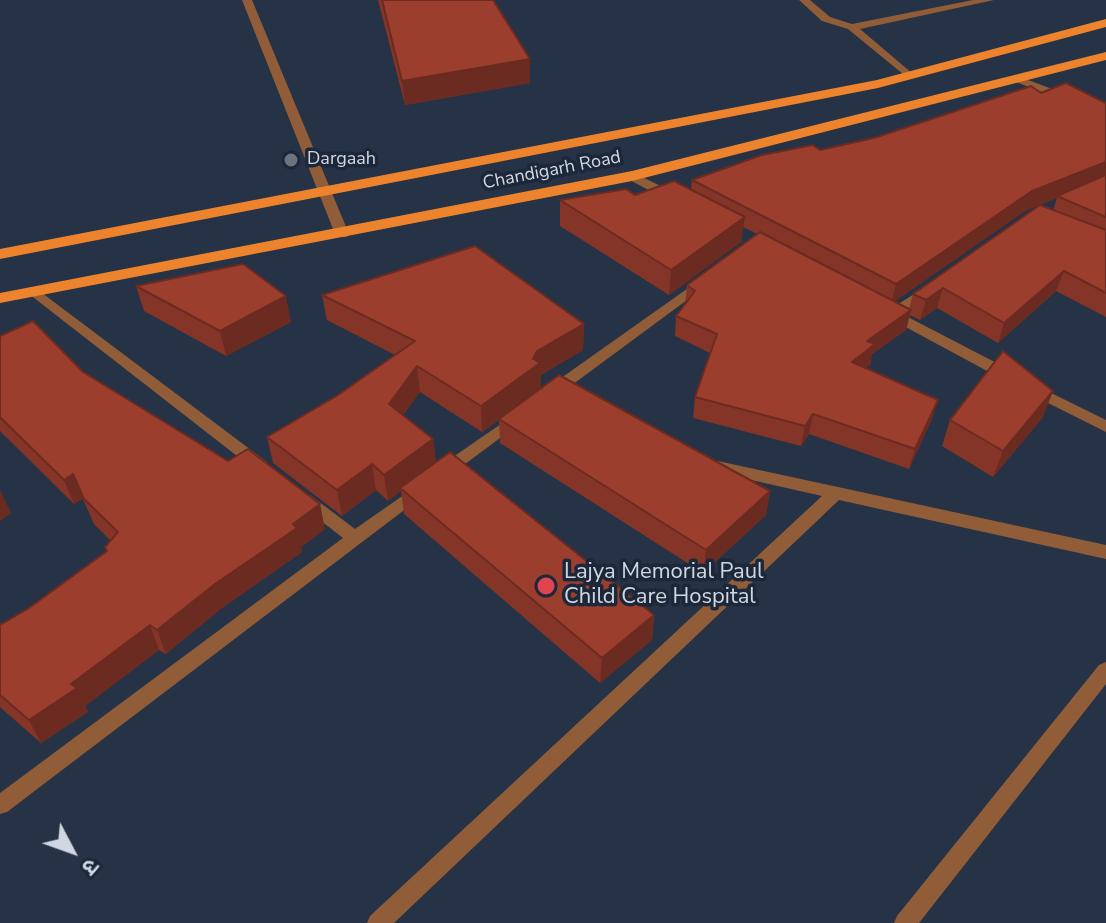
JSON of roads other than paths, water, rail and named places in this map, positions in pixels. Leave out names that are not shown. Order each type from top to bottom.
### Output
[{"type":"main road","name":"Chandigarh Road","points":[[0,254],[909,76],[1106,23]]},
{"type":"main road","name":"Chandigarh Road","points":[[0,298],[632,176],[1106,56]]},
{"type":"street","points":[[247,0],[342,234]]},
{"type":"street","points":[[804,0],[826,19],[852,27],[909,76]]},
{"type":"street","points":[[943,0],[953,8]]},
{"type":"street","points":[[852,27],[989,0]]},
{"type":"street","points":[[1020,80],[1106,113]]},
{"type":"street","points":[[632,176],[688,205]]},
{"type":"street","points":[[0,805],[354,538],[719,270]]},
{"type":"street","points":[[943,278],[885,311],[1106,427]]},
{"type":"street","points":[[34,291],[354,538]]},
{"type":"street","points":[[703,464],[1106,552]]},
{"type":"street","points":[[378,923],[834,494]]},
{"type":"street","points":[[905,923],[1106,670]]},
{"type":"place","name":"Dargaah","points":[[291,160]]},
{"type":"place","name":"Lajya Memorial Paul Child Care Hospital","points":[[546,586]]}]
